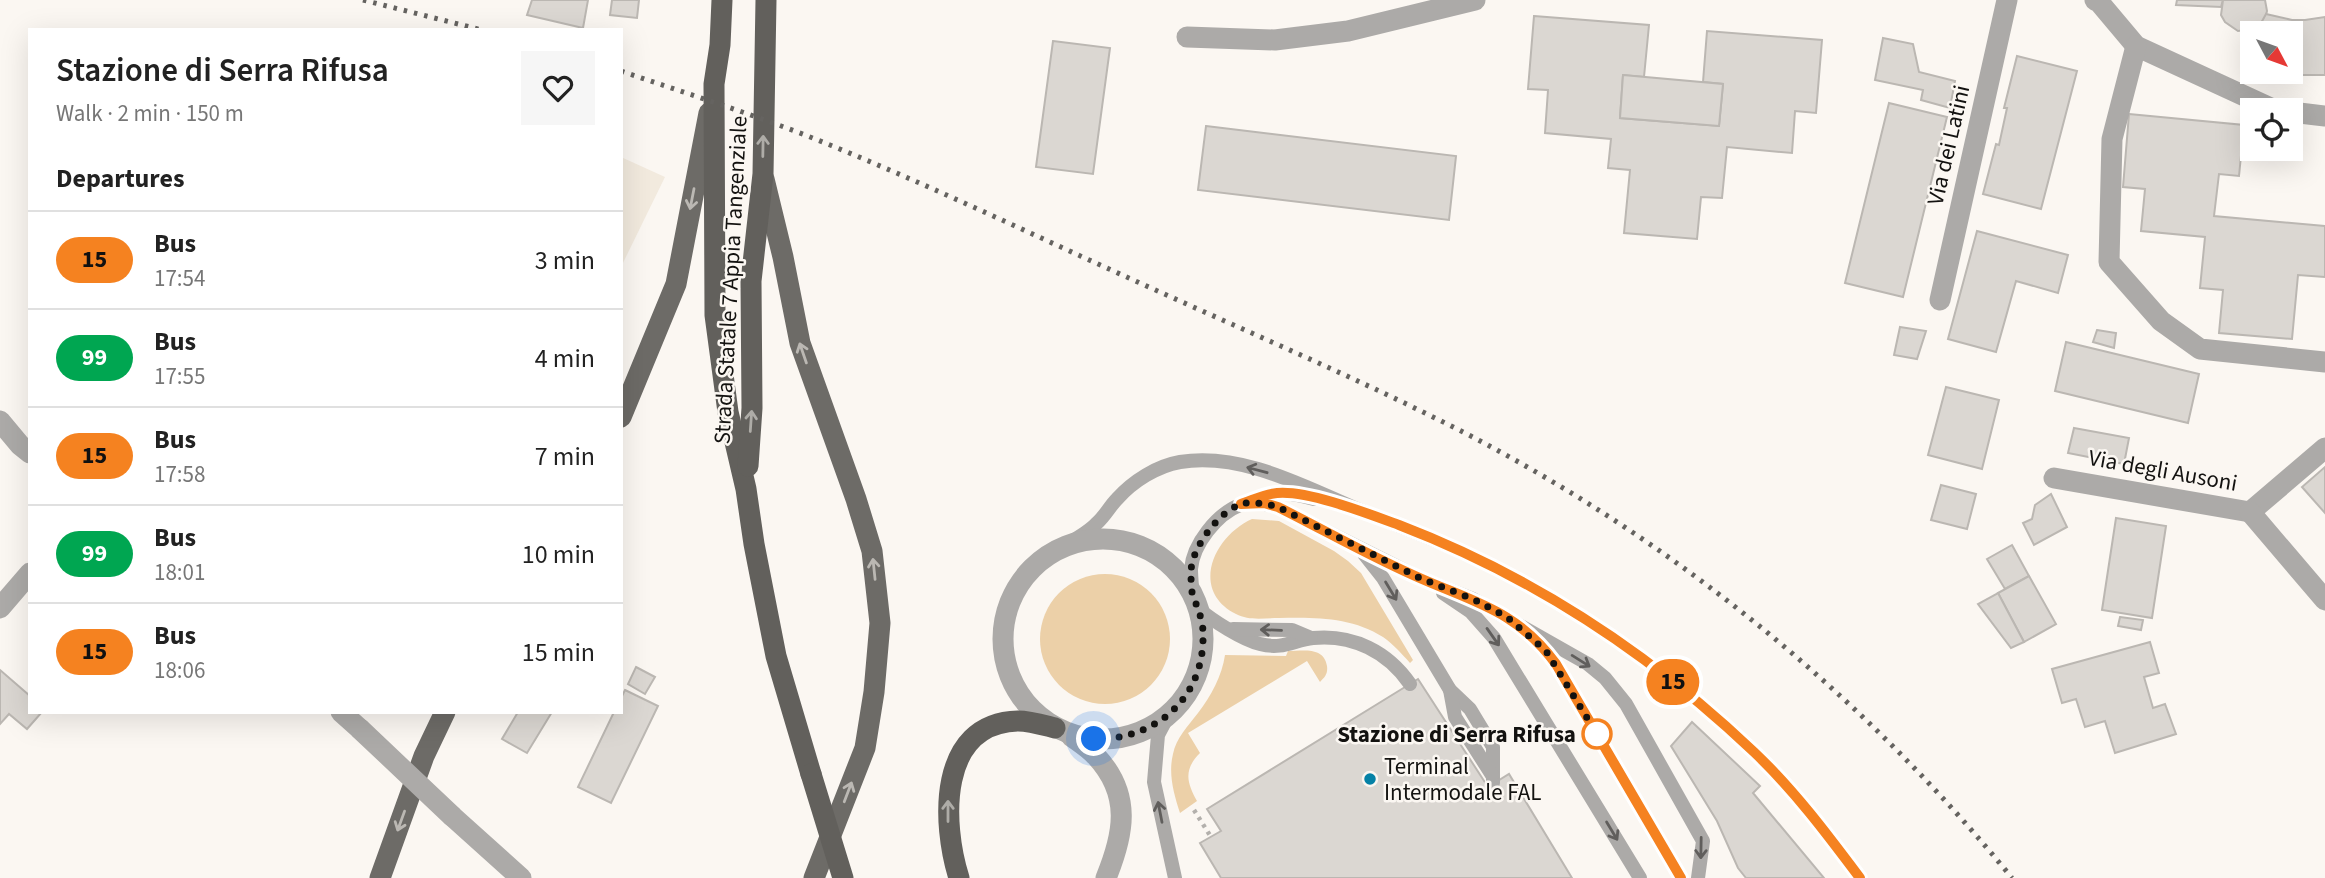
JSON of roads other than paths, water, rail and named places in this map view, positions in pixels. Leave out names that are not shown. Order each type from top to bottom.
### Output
[{"type":"highway","name":"Strada Statale 7 Appia Tangenziale","points":[[722,0],[715,84],[715,315],[728,412],[746,489]]},
{"type":"highway","name":"Strada Statale 7 Appia Tangenziale","points":[[746,489],[751,408],[751,281],[762,174],[766,0]]},
{"type":"highway","points":[[746,489],[776,656],[843,878]]},
{"type":"highway","points":[[959,878],[948,830],[948,797],[955,766],[963,751],[974,738],[989,728],[1004,723],[1019,721],[1062,731]]},
{"type":"main road","points":[[623,412],[676,284],[715,84]]},
{"type":"main road","points":[[762,174],[783,257],[800,343],[872,551],[880,623],[874,692],[865,748],[814,878]]},
{"type":"main road","points":[[380,878],[424,756],[444,714]]},
{"type":"street","points":[[1187,37],[1275,40],[1348,31],[1475,0]]},
{"type":"street","name":"Via dei Latini","points":[[1940,300],[2007,0]]},
{"type":"street","points":[[2095,0],[2136,46],[2249,98]]},
{"type":"street","points":[[2136,46],[2112,139],[2109,262],[2161,321],[2200,349],[2325,362]]},
{"type":"street","points":[[2303,113],[2325,116]]},
{"type":"street","points":[[0,421],[28,451]]},
{"type":"street","name":"Via degli Ausoni","points":[[2054,478],[2250,512],[2325,448]]},
{"type":"street","points":[[2250,512],[2325,600]]},
{"type":"street","points":[[1062,731],[1094,739],[1114,739],[1152,727],[1168,716],[1184,698],[1196,678],[1202,655],[1203,632],[1196,600],[1174,567],[1150,550],[1122,540],[1091,539],[1062,547],[1037,563],[1017,586],[1006,614],[1002,643],[1009,673],[1023,699],[1037,715],[1096,755],[1117,790],[1123,824],[1119,846],[1106,878]]},
{"type":"street","points":[[0,608],[28,575]]},
{"type":"street","points":[[343,714],[510,874]]},
{"type":"lane","points":[[1062,547],[1096,525],[1117,499],[1134,484],[1156,470],[1180,462],[1223,462],[1252,468],[1284,478],[1432,538],[1547,595],[1651,664],[1755,753],[1822,827],[1860,878]]},
{"type":"lane","points":[[1366,512],[1292,493],[1274,493],[1241,504],[1215,524],[1202,540],[1191,567],[1196,600],[1214,622],[1259,644],[1288,646],[1311,638],[1350,640],[1381,652],[1394,663],[1410,684]]},
{"type":"lane","points":[[1241,504],[1264,503],[1278,507],[1422,579],[1473,599],[1588,664],[1618,691],[1703,841],[1698,878]]},
{"type":"lane","points":[[1345,541],[1373,563],[1450,690],[1470,709],[1493,747],[1493,780]]},
{"type":"lane","points":[[1422,579],[1471,612],[1494,638],[1640,878]]},
{"type":"lane","points":[[1507,617],[1532,637],[1556,664],[1681,878]]},
{"type":"lane","points":[[1168,716],[1158,735],[1154,782],[1175,878]]},
{"type":"railway","points":[[363,0],[474,28]]},
{"type":"railway","points":[[623,72],[778,125],[911,179],[1386,394],[1541,475],[1617,522],[1690,573],[1760,627],[1828,685],[1893,746],[1954,810],[2012,878]]},
{"type":"place","name":"Stazione di Serra Rifusa","points":[[1597,734]]},
{"type":"place","name":"Terminal Intermodale FAL","points":[[1370,779]]}]
